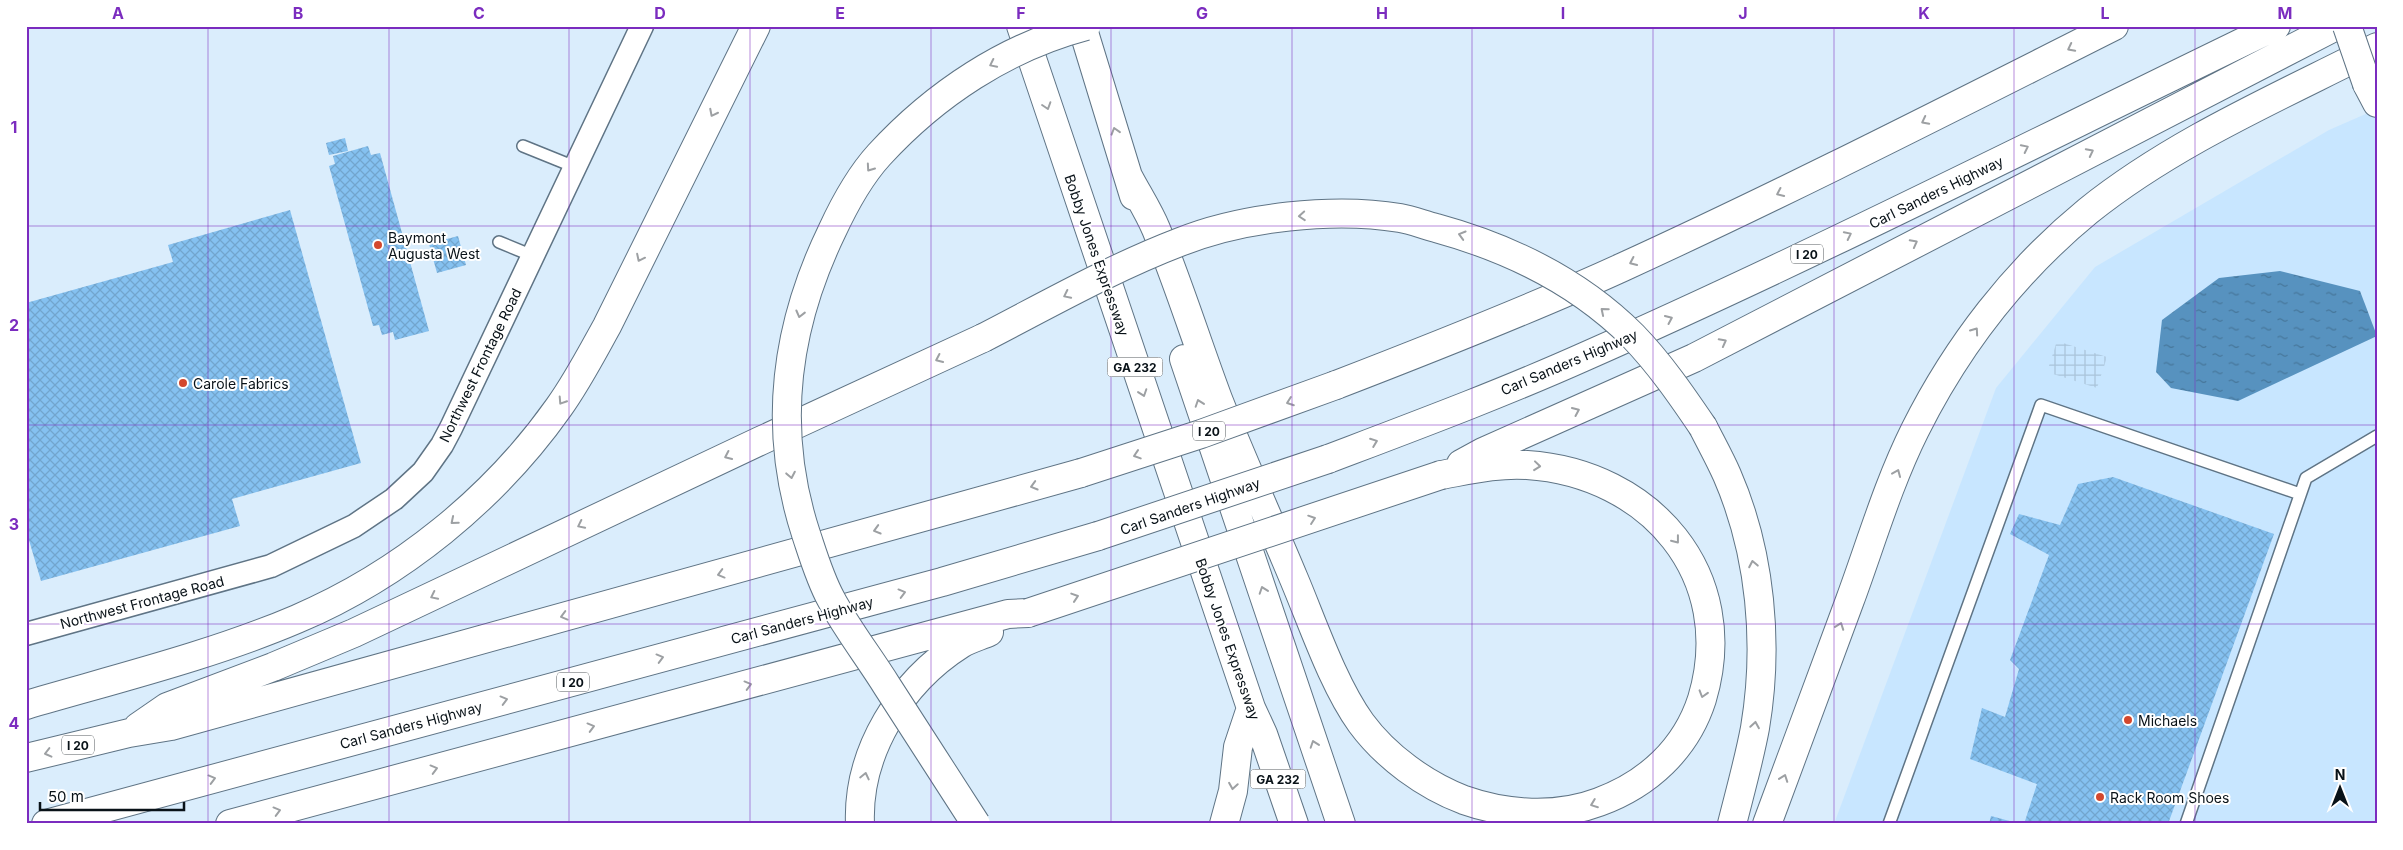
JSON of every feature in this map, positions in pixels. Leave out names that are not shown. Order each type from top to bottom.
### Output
[{"type":"main road","points":[[26,705],[242,640],[298,619],[376,578],[455,521],[482,496],[559,407],[583,369],[607,326],[756,26]]},
{"type":"main road","name":"Bobby Jones Expressway","points":[[1021,26],[1251,708],[1263,734],[1294,824]]},
{"type":"main road","name":"GA 232","points":[[1082,26],[1129,178],[1142,233],[1341,824]]},
{"type":"main road","points":[[976,824],[830,597],[805,532],[789,465],[786,428],[789,362],[805,293],[817,261],[840,214],[878,156],[924,112],[980,70],[1042,41],[1086,26]]},
{"type":"main road","name":"I 20","points":[[26,758],[129,733],[171,726],[431,651],[765,562],[1081,473],[1201,434],[1436,346],[1622,267],[1789,189],[2114,26]]},
{"type":"main road","name":"Carl Sanders Highway","points":[[46,824],[942,582],[1098,536],[1328,459],[1483,399],[1678,315],[2276,26]]},
{"type":"main road","points":[[1441,475],[1483,452],[1694,358],[2336,26]]},
{"type":"main road","points":[[2346,26],[2373,94]]},
{"type":"main road","points":[[1767,824],[1891,488],[1914,431],[1950,369],[1998,301],[2044,250],[2088,211],[2130,180],[2218,129],[2377,47]]},
{"type":"main road","points":[[860,824],[862,790],[868,763],[885,724],[912,684],[933,664],[962,644],[1028,613],[1441,475],[1488,466],[1524,464],[1553,467],[1580,474],[1611,487],[1638,504],[1669,531],[1687,554],[1706,599],[1711,622],[1710,663],[1699,707],[1680,745],[1669,758],[1634,786],[1587,807],[1566,811],[1537,813],[1485,807],[1461,799],[1403,766],[1378,743],[1359,720],[1332,669],[1219,401],[1155,228],[1129,178]]},
{"type":"main road","points":[[129,733],[167,707],[272,667],[362,629],[751,445],[983,338],[1062,297],[1181,241],[1266,218],[1335,214],[1400,218],[1474,239],[1511,253],[1551,274],[1582,294],[1633,336],[1671,380],[1703,428],[1727,476],[1741,514],[1757,586],[1760,617],[1761,672],[1755,728],[1732,824]]},
{"type":"main road","points":[[230,824],[1008,614],[1028,613]]},
{"type":"main road","points":[[1224,824],[1233,791],[1238,747],[1251,708]]},
{"type":"main road","points":[[1325,776],[1348,824]]},
{"type":"street","name":"Northwest Frontage Road","points":[[26,634],[271,566],[354,526],[394,499],[422,472],[442,445],[642,26]]},
{"type":"lane","points":[[523,146],[575,167]]},
{"type":"lane","points":[[499,242],[533,256]]},
{"type":"lane","points":[[1889,824],[2041,405],[2300,494]]},
{"type":"lane","points":[[2186,824],[2306,478],[2377,436]]},
{"type":"shaded area","points":[[2377,109],[2377,824],[1834,824],[1996,388],[2095,267],[2329,130]]},
{"type":"shaded area","points":[[2057,341],[2107,357],[2097,388],[2047,372]]},
{"type":"water","points":[[2280,271],[2360,291],[2377,336],[2238,401],[2171,388],[2156,372],[2162,320],[2219,278]]},
{"type":"building","points":[[345,138],[348,151],[329,155],[326,143]]},
{"type":"building","name":"Baymont Augusta West","points":[[368,146],[371,155],[380,153],[429,331],[395,340],[393,332],[382,335],[379,325],[373,326],[329,166],[335,164],[333,156]]},
{"type":"building","name":"Carole Fabrics","points":[[290,210],[361,463],[232,499],[240,526],[41,581],[26,530],[26,303],[173,262],[168,245]]},
{"type":"building","points":[[458,236],[466,265],[437,273],[429,244]]},
{"type":"building","points":[[2113,477],[2274,534],[2168,824],[2024,824],[2037,784],[1970,759],[1982,708],[2005,717],[2019,669],[2010,660],[2049,555],[2010,534],[2019,514],[2060,525],[2078,484]]},
{"type":"building","points":[[1991,816],[2017,823],[2017,824],[1989,824]]},
{"type":"place","name":"Baymont Augusta West","points":[[378,245]]},
{"type":"place","name":"Carole Fabrics","points":[[183,383]]},
{"type":"place","name":"Michaels","points":[[2128,720]]},
{"type":"place","name":"Rack Room Shoes","points":[[2100,797]]}]
